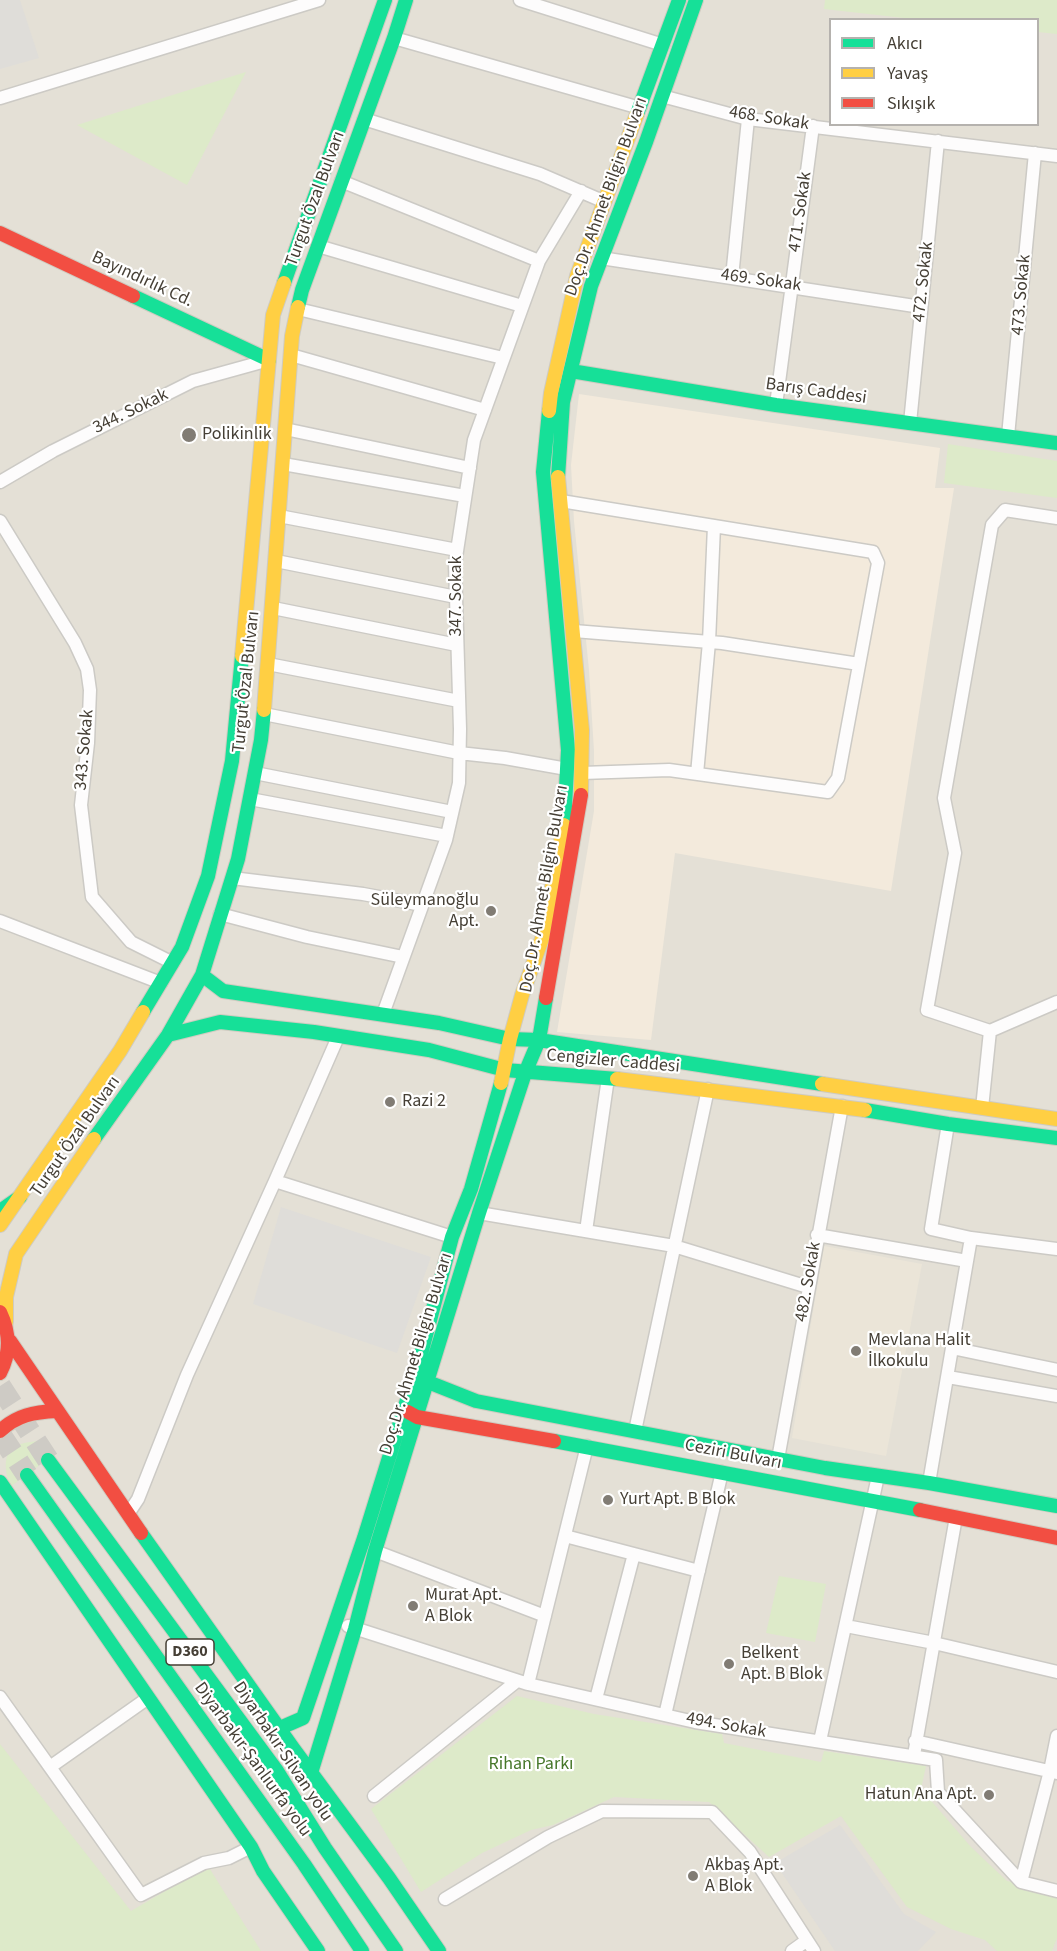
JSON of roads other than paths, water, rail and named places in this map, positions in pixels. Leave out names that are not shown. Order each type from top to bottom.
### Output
[{"type":"main road","name":"Turgut Özal Bulvarı","points":[[0,1225],[120,1052],[182,947],[208,876],[232,761],[273,315],[385,0]]},
{"type":"main road","name":"Turgut Özal Bulvarı","points":[[10,1341],[3,1317],[16,1254],[89,1146],[140,1078],[168,1035],[202,975],[238,859],[264,714],[292,336],[302,290],[406,0]]},
{"type":"main road","name":"Doç.Dr. Ahmet Bilgin Bulvarı","points":[[280,1728],[303,1718],[336,1621],[404,1410],[452,1237],[471,1189],[505,1070],[510,1039],[522,994],[542,939],[564,833],[568,750],[543,472],[551,393],[578,276],[679,0]]},
{"type":"main road","name":"Doç.Dr. Ahmet Bilgin Bulvarı","points":[[311,1773],[355,1629],[375,1551],[479,1213],[525,1073],[539,1040],[582,792],[582,730],[558,474],[563,402],[591,286],[696,0]]},
{"type":"main road","name":"Bayındırlık Cd.","points":[[0,233],[269,360]]},
{"type":"main road","name":"Barış Caddesi","points":[[571,371],[776,405],[1057,443]]},
{"type":"main road","name":"Cengizler Caddesi","points":[[202,975],[223,991],[439,1023],[510,1039],[539,1040],[774,1078],[1057,1119]]},
{"type":"main road","name":"Cengizler Caddesi","points":[[168,1035],[220,1022],[314,1032],[429,1050],[525,1073],[608,1078],[708,1089],[1057,1138]]},
{"type":"main road","points":[[0,1211],[20,1197]]},
{"type":"main road","points":[[0,1373],[8,1356],[10,1341]]},
{"type":"main road","points":[[10,1341],[128,1514],[439,1951]]},
{"type":"main road","name":"Ceziri Bulvarı","points":[[415,1373],[428,1382],[476,1401],[778,1459],[1057,1506]]},
{"type":"main road","name":"Ceziri Bulvarı","points":[[404,1410],[417,1417],[587,1446],[1057,1538]]},
{"type":"main road","points":[[0,1431],[11,1419],[26,1413],[57,1411]]},
{"type":"main road","name":"Diyarbakır-Silvan yolu","points":[[48,1461],[277,1771],[325,1848],[402,1947]]},
{"type":"main road","name":"Diyarbakır-Şanlıurfa yolu","points":[[27,1475],[304,1863],[362,1951]]},
{"type":"main road","points":[[0,1482],[251,1847],[263,1870],[318,1951]]},
{"type":"main road","points":[[261,1803],[338,1941]]},
{"type":"street","points":[[0,98],[319,0]]},
{"type":"street","points":[[520,0],[663,45]]},
{"type":"street","points":[[394,38],[640,108]]},
{"type":"street","name":"468. Sokak","points":[[662,96],[748,119],[1057,156]]},
{"type":"street","points":[[364,119],[540,174],[605,202]]},
{"type":"street","points":[[732,277],[748,119]]},
{"type":"street","name":"471. Sokak","points":[[776,405],[813,126]]},
{"type":"street","name":"472. Sokak","points":[[910,423],[938,141]]},
{"type":"street","name":"473. Sokak","points":[[1008,436],[1035,153]]},
{"type":"street","points":[[341,181],[539,261]]},
{"type":"street","name":"347. Sokak","points":[[383,1014],[447,836],[459,783],[455,564],[474,440],[539,261],[581,190]]},
{"type":"street","points":[[318,246],[522,306]]},
{"type":"street","name":"469. Sokak","points":[[602,258],[921,307]]},
{"type":"street","points":[[298,309],[503,358]]},
{"type":"street","points":[[291,355],[484,410]]},
{"type":"street","name":"344. Sokak","points":[[0,482],[52,451],[193,381],[269,360]]},
{"type":"street","points":[[285,429],[470,468]]},
{"type":"street","points":[[283,464],[465,496]]},
{"type":"street","points":[[561,501],[873,552],[878,563],[838,778],[828,792],[669,770],[582,772]]},
{"type":"street","points":[[1057,518],[1005,510],[992,525],[944,798],[955,853],[927,1010],[990,1031],[1057,1002]]},
{"type":"street","points":[[279,516],[457,550]]},
{"type":"street","name":"343. Sokak","points":[[0,521],[75,643],[87,669],[90,690],[88,743],[81,805],[92,897],[131,942],[173,963]]},
{"type":"street","points":[[697,774],[709,642],[714,526]]},
{"type":"street","points":[[276,561],[456,597]]},
{"type":"street","points":[[273,608],[457,645]]},
{"type":"street","points":[[574,631],[709,642],[859,664]]},
{"type":"street","points":[[268,664],[459,701]]},
{"type":"street","points":[[264,714],[459,753],[567,769]]},
{"type":"street","points":[[255,773],[452,812]]},
{"type":"street","points":[[250,799],[447,836]]},
{"type":"street","points":[[232,878],[363,894],[422,905]]},
{"type":"street","points":[[220,914],[307,937],[403,957]]},
{"type":"street","points":[[0,921],[161,982]]},
{"type":"street","points":[[982,1108],[990,1031]]},
{"type":"street","points":[[128,1514],[138,1499],[187,1375],[338,1037]]},
{"type":"street","points":[[586,1231],[608,1078]]},
{"type":"street","points":[[635,1431],[708,1089]]},
{"type":"street","name":"482. Sokak","points":[[778,1459],[842,1106]]},
{"type":"street","points":[[948,1124],[931,1229],[971,1238],[1057,1249]]},
{"type":"street","points":[[275,1181],[452,1237]]},
{"type":"street","points":[[479,1213],[674,1246],[808,1287]]},
{"type":"street","points":[[818,1235],[967,1261]]},
{"type":"street","points":[[929,1483],[971,1238]]},
{"type":"street","points":[[952,1348],[1057,1370]]},
{"type":"street","points":[[948,1377],[1057,1396]]},
{"type":"street","points":[[374,1796],[522,1682],[545,1616],[587,1446]]},
{"type":"street","points":[[665,1715],[722,1472]]},
{"type":"street","points":[[819,1742],[878,1476]]},
{"type":"street","points":[[914,1755],[956,1517]]},
{"type":"street","points":[[565,1536],[699,1571]]},
{"type":"street","points":[[375,1551],[545,1616]]},
{"type":"street","points":[[596,1700],[634,1554]]},
{"type":"street","name":"494. Sokak","points":[[336,1621],[522,1682],[596,1700],[695,1722],[936,1760],[938,1792],[1021,1882]]},
{"type":"street","points":[[846,1626],[934,1643],[1057,1672]]},
{"type":"street","points":[[0,1697],[141,1895],[204,1863],[230,1858],[251,1847]]},
{"type":"street","points":[[50,1767],[148,1698]]},
{"type":"street","points":[[1057,1736],[1054,1772],[1021,1882],[1057,1891]]},
{"type":"street","points":[[915,1741],[1054,1772]]},
{"type":"street","points":[[445,1899],[548,1837],[602,1811],[712,1812],[750,1852],[814,1951]]},
{"type":"street","points":[[792,1951],[806,1941]]},
{"type":"tunnel","points":[[0,1386],[48,1460]]},
{"type":"tunnel","points":[[0,1434],[27,1475]]},
{"type":"place","name":"Polikinlik","points":[[189,435]]},
{"type":"place","name":"Süleymanoğlu Apt.","points":[[491,911]]},
{"type":"place","name":"Razi 2","points":[[390,1102]]},
{"type":"place","name":"Mevlana Halit İlkokulu","points":[[856,1351]]},
{"type":"place","name":"Yurt Apt. B Blok","points":[[608,1500]]},
{"type":"place","name":"Murat Apt. A Blok","points":[[413,1606]]},
{"type":"place","name":"Belkent Apt. B Blok","points":[[729,1664]]},
{"type":"place","name":"Hatun Ana Apt.","points":[[989,1795]]},
{"type":"place","name":"Akbaş Apt. A Blok","points":[[693,1876]]},
{"type":"park label","name":"Rihan Parkı","points":[[531,1765]]}]
